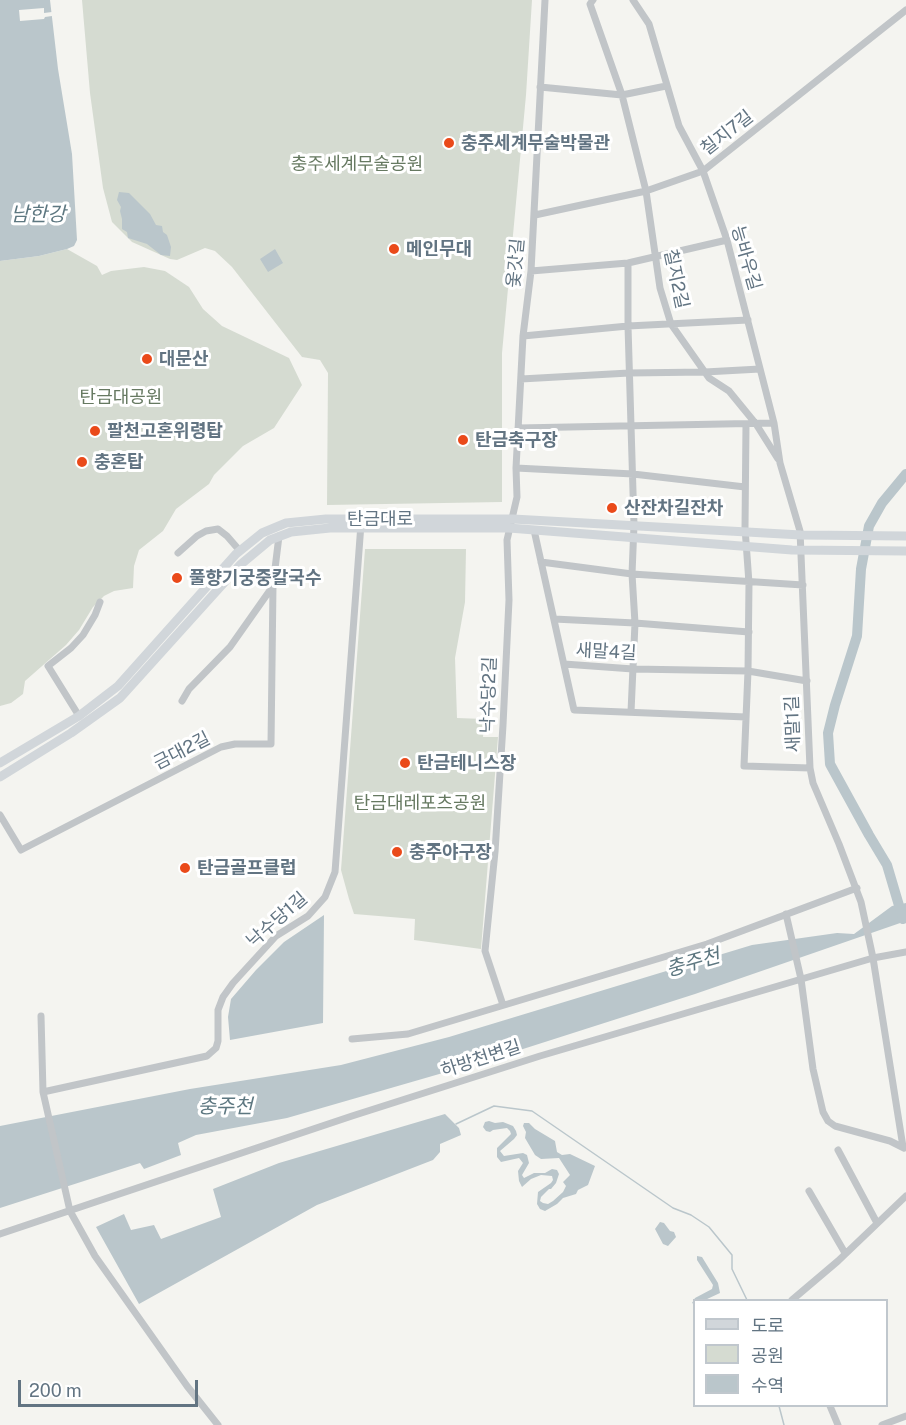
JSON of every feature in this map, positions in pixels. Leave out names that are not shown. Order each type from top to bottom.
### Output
[{"type":"main road","name":"탄금대로","points":[[0,763],[79,716],[118,686],[240,551],[262,533],[286,523],[306,520],[361,524],[634,525],[801,535],[902,536]]},
{"type":"main road","name":"탄금대로","points":[[511,523],[534,530],[746,547],[902,551]]},
{"type":"main road","name":"탄금대로","points":[[0,777],[71,733],[120,698],[240,565],[262,546],[279,536],[304,530],[361,524]]},
{"type":"street","name":"옻갓길","points":[[511,523],[517,497],[516,468],[523,336],[531,271],[546,0]]},
{"type":"street","name":"칠지2길","points":[[593,0],[590,4],[622,95],[646,190],[660,288],[671,324],[709,378],[729,391],[756,424],[780,463]]},
{"type":"street","name":"능바우길","points":[[633,0],[649,24],[679,126],[703,171],[727,240],[774,423],[780,463],[801,535],[802,550]]},
{"type":"street","name":"칠지7길","points":[[534,215],[646,190],[703,171],[906,10]]},
{"type":"street","points":[[540,87],[622,95],[666,86]]},
{"type":"street","points":[[531,271],[628,263],[727,240]]},
{"type":"street","points":[[628,263],[634,525],[632,574],[636,623],[631,712]]},
{"type":"street","points":[[523,336],[628,326],[748,320]]},
{"type":"street","points":[[521,379],[760,369]]},
{"type":"street","points":[[518,428],[774,423]]},
{"type":"street","points":[[746,424],[745,487],[749,632],[744,766],[810,768]]},
{"type":"street","points":[[516,468],[633,474],[745,487]]},
{"type":"street","name":"낙수당2길","points":[[503,1005],[485,951],[495,852],[503,725],[508,600],[506,545],[511,523]]},
{"type":"street","name":"낙수당1길","points":[[44,1096],[207,1056],[216,1048],[219,1041],[218,1010],[228,990],[276,936],[308,916],[325,897],[336,872],[361,524]]},
{"type":"street","points":[[178,553],[197,536],[206,531],[218,529],[240,551]]},
{"type":"street","name":"새말4길","points":[[534,530],[564,664],[633,669],[748,672],[807,681]]},
{"type":"street","name":"금대2길","points":[[0,815],[21,850],[221,747],[235,744],[272,744],[273,585],[279,536]]},
{"type":"street","name":"새말1길","points":[[802,550],[810,768],[820,802],[861,902],[873,958],[904,1148]]},
{"type":"street","points":[[541,562],[632,574],[803,585]]},
{"type":"street","points":[[182,701],[189,689],[230,647],[273,585]]},
{"type":"street","points":[[79,716],[48,666],[83,635],[100,602]]},
{"type":"street","points":[[554,619],[749,632]]},
{"type":"street","points":[[564,664],[574,710],[746,717]]},
{"type":"street","points":[[352,1040],[408,1034],[708,944],[856,888]]},
{"type":"street","points":[[786,914],[801,979],[813,1069],[823,1112],[828,1121],[835,1126],[890,1141],[904,1148]]},
{"type":"street","name":"하방천변길","points":[[0,1234],[540,1056],[873,958],[906,952]]},
{"type":"street","points":[[41,1016],[44,1096],[70,1211],[95,1256],[187,1386],[218,1425]]},
{"type":"street","points":[[838,1150],[877,1223]]},
{"type":"street","points":[[809,1191],[845,1254]]},
{"type":"street","points":[[793,1299],[906,1196]]},
{"type":"street","points":[[830,1407],[838,1425]]},
{"type":"street","points":[[882,1425],[906,1416]]},
{"type":"green space","name":"충주세계무술공원","points":[[82,0],[532,0],[526,95],[502,353],[502,502],[327,505],[328,373],[320,360],[302,357],[232,267],[215,251],[205,248],[177,260],[170,259],[132,242],[112,222],[103,188],[90,93]]},
{"type":"green space","name":"탄금대공원","points":[[67,249],[97,266],[102,275],[111,271],[144,267],[165,271],[189,287],[203,309],[222,326],[289,358],[302,385],[274,428],[243,446],[214,475],[209,484],[176,509],[163,531],[139,550],[134,566],[133,588],[114,591],[104,596],[93,607],[79,630],[66,645],[25,681],[23,694],[11,703],[0,706],[0,261],[39,256]]},
{"type":"green space","name":"탄금대레포츠공원","points":[[365,549],[466,549],[465,602],[455,658],[457,718],[484,719],[483,737],[498,737],[481,949],[414,940],[415,919],[354,914],[349,899],[341,870]]},
{"type":"water","name":"남한강","points":[[0,0],[50,0],[58,69],[72,154],[77,240],[74,246],[67,249],[39,256],[0,261]]},
{"type":"water","points":[[119,192],[129,193],[150,214],[156,225],[162,226],[171,247],[170,256],[161,255],[147,244],[128,238],[127,232],[122,229],[121,207],[117,200]]},
{"type":"water","points":[[275,249],[283,263],[268,272],[260,259]]},
{"type":"water","name":"충주천","points":[[906,903],[906,921],[695,994],[498,1057],[287,1118],[196,1135],[178,1143],[181,1155],[144,1169],[140,1163],[0,1208],[0,1126],[190,1089],[341,1065],[449,1037],[752,945],[837,933],[854,934],[892,906]]},
{"type":"water","points":[[324,915],[323,1023],[230,1040],[228,1017],[231,999],[284,942]]},
{"type":"water","points":[[445,1114],[459,1128],[461,1135],[440,1144],[440,1152],[433,1160],[317,1205],[139,1304],[96,1227],[124,1214],[131,1230],[154,1225],[161,1239],[221,1217],[213,1189],[279,1163]]},
{"type":"water","points":[[485,1122],[503,1122],[513,1126],[517,1135],[500,1151],[504,1156],[523,1153],[527,1155],[529,1163],[522,1175],[524,1178],[534,1173],[557,1170],[559,1174],[556,1183],[541,1197],[540,1201],[543,1203],[548,1204],[563,1192],[566,1186],[563,1182],[570,1175],[559,1158],[541,1159],[535,1155],[525,1138],[524,1123],[529,1123],[555,1141],[557,1152],[562,1155],[570,1154],[595,1166],[588,1185],[578,1190],[576,1194],[563,1198],[545,1211],[540,1209],[537,1204],[538,1192],[551,1183],[552,1176],[541,1175],[531,1179],[522,1187],[518,1171],[523,1163],[519,1158],[501,1162],[497,1157],[497,1148],[511,1134],[510,1131],[507,1128],[486,1131],[483,1127]]},
{"type":"water","points":[[660,1222],[674,1232],[676,1237],[668,1246],[663,1244],[655,1229]]},
{"type":"water","points":[[697,1256],[702,1257],[718,1283],[720,1293],[707,1299],[694,1299],[712,1289],[713,1285],[697,1260]]},
{"type":"pier","points":[[44,8],[44,13],[52,12],[52,16],[20,21],[19,10]]},
{"type":"waterway","points":[[903,919],[887,865],[830,764],[828,733],[857,636],[861,569],[869,526],[882,503],[906,474]]},
{"type":"waterway","points":[[456,1124],[494,1106],[532,1111],[673,1208],[691,1215],[709,1227],[732,1255],[732,1269],[747,1299]]},
{"type":"waterway","points":[[779,1407],[784,1425]]},
{"type":"place","name":"충주세계무술박물관","points":[[449,143]]},
{"type":"place","name":"메인무대","points":[[394,249]]},
{"type":"place","name":"대문산","points":[[147,359]]},
{"type":"place","name":"팔천고혼위령탑","points":[[95,431]]},
{"type":"place","name":"탄금축구장","points":[[463,440]]},
{"type":"place","name":"충혼탑","points":[[82,462]]},
{"type":"place","name":"산잔차길잔차","points":[[612,508]]},
{"type":"place","name":"풀향기궁중칼국수","points":[[177,578]]},
{"type":"place","name":"탄금테니스장","points":[[405,763]]},
{"type":"place","name":"충주야구장","points":[[397,852]]},
{"type":"place","name":"탄금골프클럽","points":[[185,868]]}]
